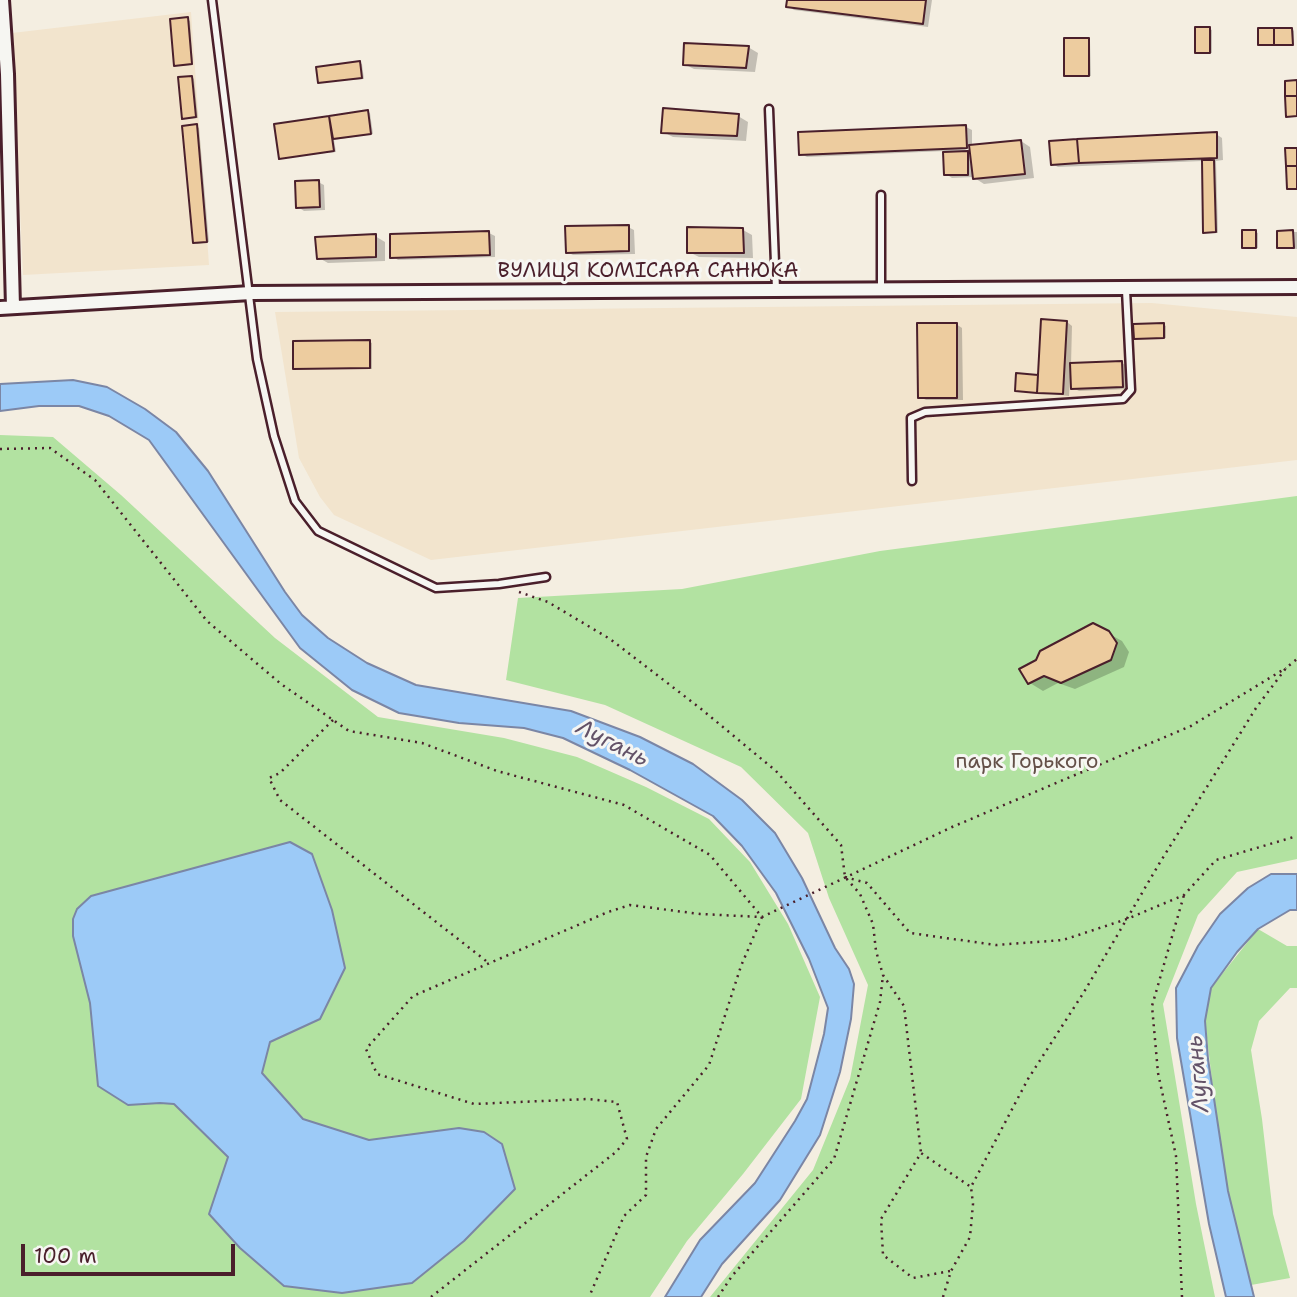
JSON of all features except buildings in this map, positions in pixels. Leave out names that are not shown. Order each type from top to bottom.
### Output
[{"type":"street","points":[[2,0],[7,74],[6,307]]},
{"type":"street","name":"ВУЛИЦЯ КОМІСАРА САНЮКА","points":[[6,307],[250,293],[1297,287]]},
{"type":"lane","points":[[212,0],[257,359],[274,436],[295,501],[318,531],[436,588],[499,584],[546,577]]},
{"type":"lane","points":[[769,109],[776,291]]},
{"type":"lane","points":[[881,195],[881,291]]},
{"type":"lane","points":[[912,481],[911,418],[925,412],[1123,400],[1131,390],[1126,290]]},
{"type":"path","points":[[0,449],[50,448],[95,480],[206,621],[281,684],[349,731],[422,743],[497,771],[624,805],[710,855],[762,917]]},
{"type":"path","points":[[499,584],[548,602],[610,639],[776,771],[841,845],[845,877],[860,894],[873,924],[876,951],[883,975],[904,1006],[921,1153],[881,1219],[883,1255],[913,1278],[951,1271]]},
{"type":"path","points":[[431,1297],[594,1170],[627,1139],[617,1102],[588,1099],[474,1104],[377,1074],[366,1049],[413,996],[630,905],[700,914],[762,917],[952,827],[1191,726],[1297,659]]},
{"type":"path","points":[[943,1297],[951,1271],[970,1237],[973,1204],[971,1187],[1028,1079],[1091,982],[1256,708],[1286,668]]},
{"type":"path","points":[[333,720],[280,773],[269,778],[281,800],[490,964]]},
{"type":"path","points":[[845,877],[867,883],[910,933],[996,945],[1063,940],[1127,919],[1184,895],[1216,860],[1297,836]]},
{"type":"path","points":[[1182,1297],[1176,1156],[1158,1073],[1152,1006],[1184,895]]},
{"type":"path","points":[[589,1297],[624,1216],[646,1195],[646,1157],[656,1129],[709,1065],[741,966],[762,917]]},
{"type":"path","points":[[718,1297],[732,1276],[834,1159],[880,1002],[883,975]]},
{"type":"path","points":[[921,1153],[971,1187]]},
{"type":"shaded area","points":[[191,12],[209,265],[23,275],[12,33]]},
{"type":"shaded area","points":[[1152,303],[1297,317],[1297,460],[431,560],[334,515],[320,497],[299,458],[275,312]]},
{"type":"green space","points":[[0,435],[53,437],[121,495],[275,638],[378,717],[504,738],[577,757],[646,787],[709,819],[750,862],[788,924],[820,997],[801,1099],[687,1241],[650,1297],[0,1297]]},
{"type":"green space","name":"парк Горького","points":[[1297,496],[1297,859],[1237,872],[1198,915],[1163,1004],[1196,1204],[1215,1297],[710,1297],[813,1170],[850,1079],[868,985],[829,898],[808,833],[741,767],[605,705],[506,680],[518,598],[682,589],[880,551]]},
{"type":"green space","points":[[1258,929],[1287,946],[1297,946],[1297,988],[1290,988],[1259,1021],[1251,1050],[1273,1214],[1290,1278],[1251,1285],[1225,1190],[1205,1021],[1211,988]]},
{"type":"water","name":"Лугань","points":[[73,380],[107,387],[145,409],[176,432],[208,471],[285,592],[302,615],[328,638],[367,663],[416,685],[571,711],[640,737],[693,764],[742,800],[775,833],[802,878],[835,948],[849,969],[854,984],[851,1019],[840,1072],[820,1135],[780,1200],[722,1264],[701,1297],[665,1297],[700,1240],[755,1183],[795,1121],[807,1099],[824,1034],[828,1008],[809,959],[776,893],[742,846],[713,816],[630,770],[563,738],[524,728],[459,723],[399,713],[352,690],[300,648],[149,440],[109,416],[79,406],[39,406],[0,411],[0,384]]},
{"type":"water","points":[[290,842],[312,854],[332,910],[345,968],[320,1019],[270,1042],[262,1073],[303,1119],[369,1140],[459,1128],[484,1132],[502,1144],[515,1189],[464,1241],[412,1283],[342,1293],[284,1286],[240,1248],[209,1214],[228,1157],[174,1104],[128,1105],[98,1086],[90,1003],[73,936],[73,919],[77,909],[91,896]]},
{"type":"water","name":"Лугань","points":[[1271,874],[1297,874],[1297,910],[1290,910],[1258,929],[1237,952],[1211,988],[1205,1021],[1208,1059],[1228,1191],[1254,1297],[1226,1297],[1209,1224],[1177,1038],[1176,988],[1198,946],[1220,914],[1248,888]]}]
